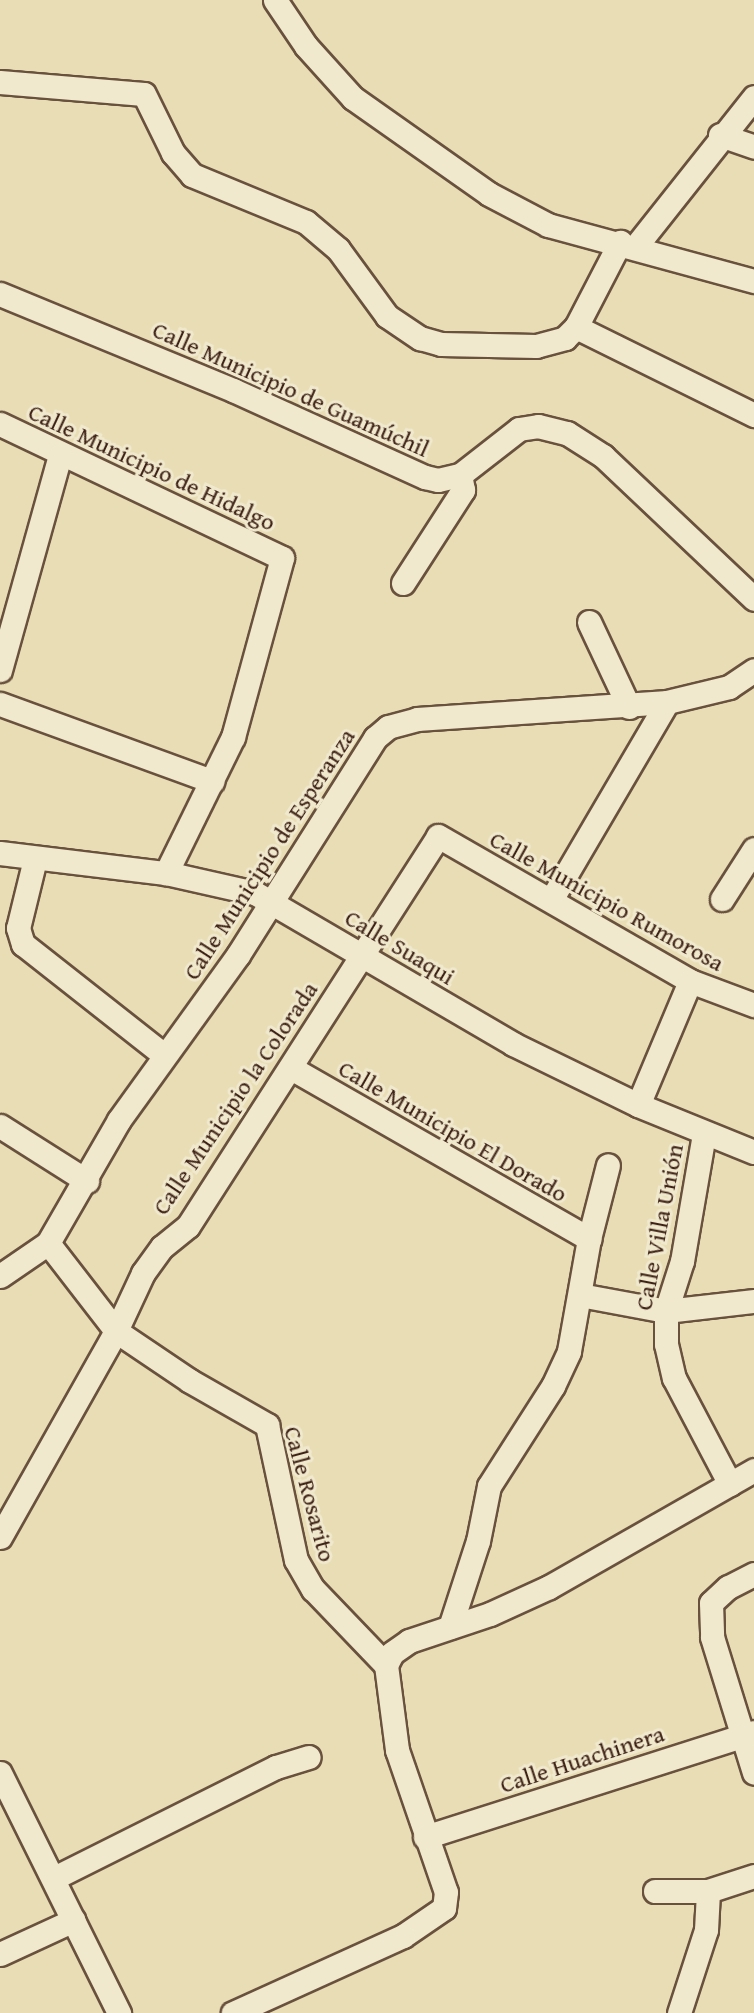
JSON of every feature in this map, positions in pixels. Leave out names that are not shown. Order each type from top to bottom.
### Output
[{"type":"street","points":[[275,0],[328,73],[425,152],[489,194],[548,225],[628,244],[754,281]]},
{"type":"street","points":[[0,82],[144,94],[182,166],[208,184],[277,208],[320,232],[387,316],[420,338],[468,346],[552,344],[576,327],[628,244],[754,97]]},
{"type":"street","points":[[720,135],[754,147]]},
{"type":"street","name":"Calle Municipio de Guamúchil","points":[[0,294],[233,390],[425,477],[438,480],[460,475]]},
{"type":"street","points":[[576,327],[754,415]]},
{"type":"street","name":"Calle Municipio de Hidalgo","points":[[0,424],[60,455],[282,558],[242,711],[212,781]]},
{"type":"street","points":[[403,583],[463,489],[460,475],[510,433],[527,426],[554,428],[603,456],[754,599]]},
{"type":"street","points":[[0,670],[60,455]]},
{"type":"street","points":[[589,622],[629,707]]},
{"type":"street","name":"Calle Municipio de Esperanza","points":[[0,1276],[48,1243],[87,1181],[119,1121],[273,901],[375,738],[388,727],[417,719],[629,707],[667,702],[729,687],[754,670]]},
{"type":"street","points":[[551,900],[667,702]]},
{"type":"street","points":[[0,704],[212,781],[166,873]]},
{"type":"street","name":"Calle Municipio Rumorosa","points":[[438,836],[690,981],[754,1005]]},
{"type":"street","name":"Calle Municipio la Colorada","points":[[0,1537],[116,1331],[143,1273],[162,1247],[188,1226],[438,836]]},
{"type":"street","points":[[722,899],[754,849]]},
{"type":"street","name":"Calle Suaqui","points":[[0,853],[166,873],[239,888],[273,901],[513,1044],[638,1105],[751,1154]]},
{"type":"street","points":[[34,859],[18,928],[23,944],[164,1055]]},
{"type":"street","points":[[638,1105],[690,981]]},
{"type":"street","name":"Calle Municipio El Dorado","points":[[291,1068],[589,1239]]},
{"type":"street","points":[[0,1126],[87,1181]]},
{"type":"street","name":"Calle Villa Unión","points":[[704,1134],[682,1261],[666,1311],[666,1344],[674,1378],[730,1484]]},
{"type":"street","points":[[450,1627],[478,1541],[489,1486],[554,1386],[569,1351],[589,1239],[608,1165]]},
{"type":"street","name":"Calle Rosarito","points":[[48,1243],[116,1331],[190,1381],[267,1425],[296,1560],[313,1589],[386,1665]]},
{"type":"street","points":[[580,1296],[666,1311],[754,1301]]},
{"type":"street","points":[[233,2013],[403,1936],[444,1908],[446,1892],[397,1750],[386,1665],[392,1653],[409,1641],[549,1587],[754,1471]]},
{"type":"street","points":[[754,1574],[728,1587],[711,1603],[712,1637],[748,1734],[754,1773]]},
{"type":"street","name":"Calle Huachinera","points":[[425,1837],[748,1734]]},
{"type":"street","points":[[54,1878],[276,1767],[309,1757]]},
{"type":"street","points":[[0,1773],[119,2013]]},
{"type":"street","points":[[655,1891],[708,1891],[754,1876]]},
{"type":"street","points":[[679,2013],[706,1930],[708,1891]]},
{"type":"street","points":[[0,1954],[74,1920]]}]
